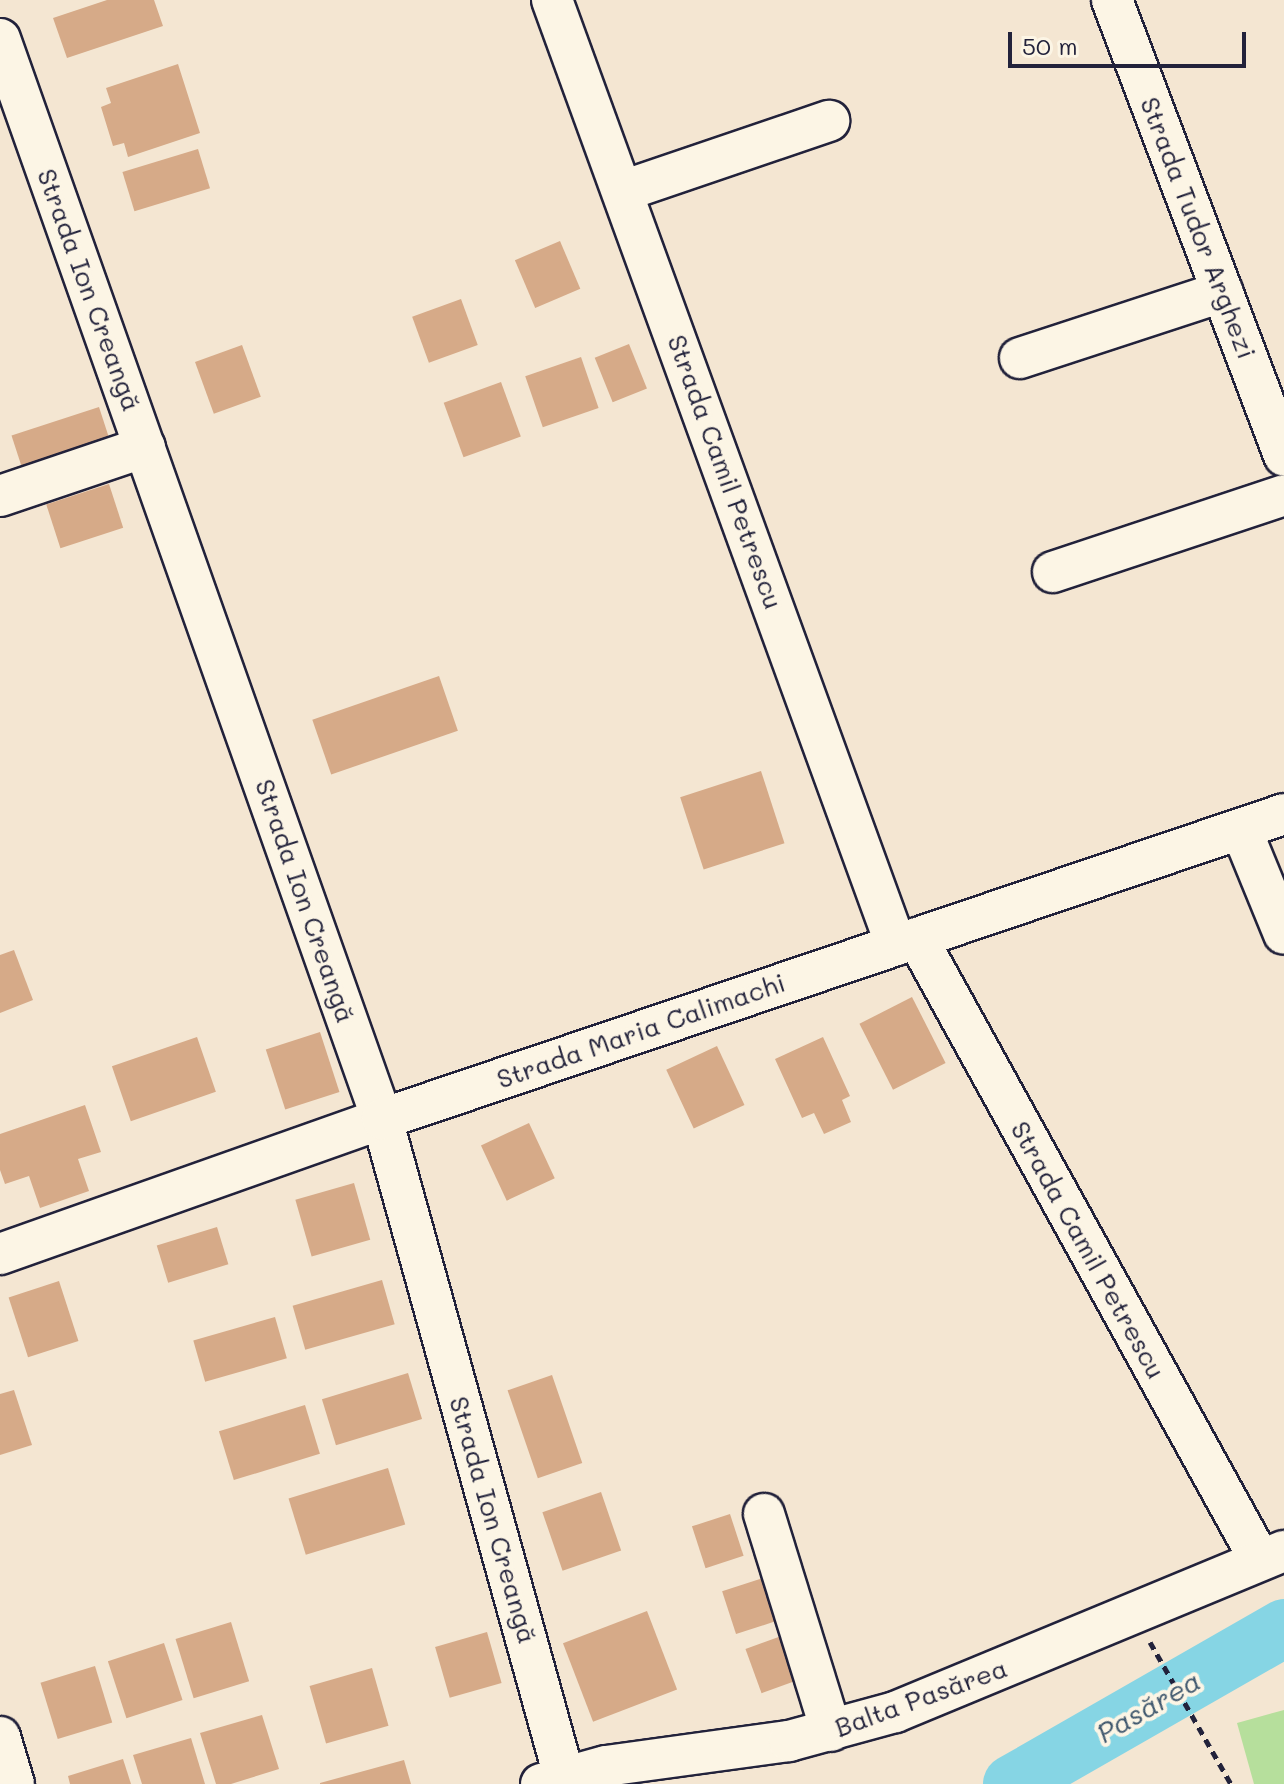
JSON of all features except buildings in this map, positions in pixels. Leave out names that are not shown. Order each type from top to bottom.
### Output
[{"type":"street","name":"Strada Camil Petrescu","points":[[552,0],[906,942],[1272,1555]]},
{"type":"street","name":"Strada Tudor Arghezi","points":[[1112,0],[1284,456]]},
{"type":"street","name":"Strada Ion Creangă","points":[[0,39],[382,1119],[553,1780]]},
{"type":"street","points":[[623,191],[829,121]]},
{"type":"street","points":[[1020,358],[1222,292]]},
{"type":"street","points":[[0,496],[145,447]]},
{"type":"street","points":[[1053,572],[1284,495]]},
{"type":"street","name":"Strada Maria Calimachi","points":[[0,1254],[382,1119],[1284,814]]},
{"type":"street","points":[[1241,829],[1284,934]]},
{"type":"street","points":[[764,1514],[831,1731]]},
{"type":"street","name":"Balta Pasărea","points":[[553,1780],[628,1763],[750,1748],[831,1731],[956,1689],[1272,1555]]},
{"type":"street","points":[[0,1737],[14,1784]]},
{"type":"path","points":[[1134,1614],[1231,1784]]},
{"type":"green space","points":[[1284,1710],[1284,1784],[1254,1784],[1237,1723]]},
{"type":"waterway","name":"Pasărea","points":[[1012,1784],[1284,1628]]}]
